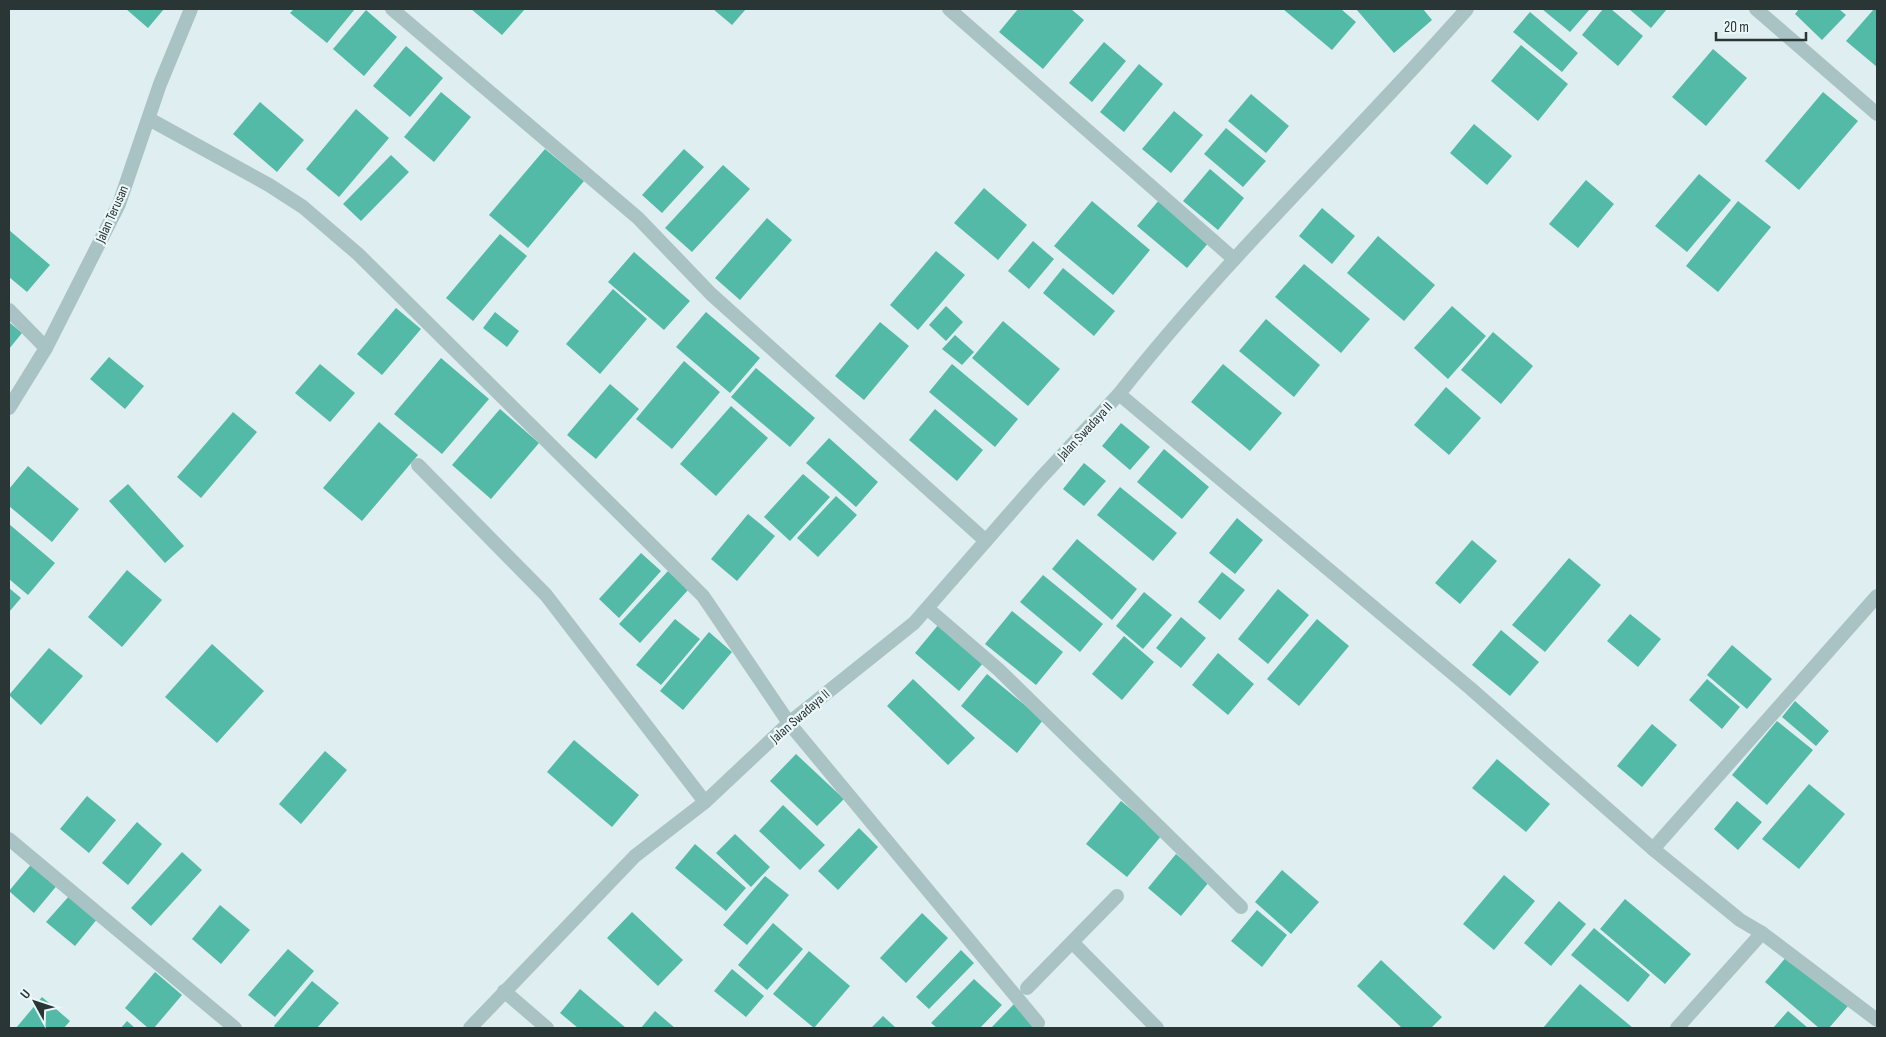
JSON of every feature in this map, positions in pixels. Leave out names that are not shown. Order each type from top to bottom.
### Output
[{"type":"street","name":"Jalan Terusan","points":[[9,408],[46,348],[119,204],[160,84],[191,9]]},
{"type":"street","points":[[392,9],[638,218],[711,294],[986,541]]},
{"type":"street","points":[[949,9],[1234,259]]},
{"type":"street","name":"Jalan Swadaya II","points":[[470,1028],[635,856],[709,798],[789,723],[914,623],[1039,480],[1119,394],[1147,358],[1234,259],[1466,9]]},
{"type":"street","points":[[1756,9],[1877,114]]},
{"type":"street","points":[[149,119],[269,185],[304,207],[358,254],[426,319],[703,596],[789,723],[1038,1024]]},
{"type":"street","points":[[9,310],[46,348]]},
{"type":"street","points":[[1119,394],[1470,688],[1653,849],[1740,920],[1762,933],[1877,1020]]},
{"type":"street","points":[[418,465],[546,595],[709,798]]},
{"type":"street","points":[[1653,849],[1877,596]]},
{"type":"street","points":[[927,608],[999,670],[1241,907]]},
{"type":"street","points":[[9,839],[235,1028]]},
{"type":"street","points":[[1027,988],[1117,896]]},
{"type":"street","points":[[1677,1028],[1762,933]]},
{"type":"street","points":[[1072,942],[1157,1028]]},
{"type":"street","points":[[504,991],[547,1028]]},
{"type":"building","points":[[126,9],[164,9],[148,28]]},
{"type":"building","points":[[294,9],[355,9],[327,43],[290,13]]},
{"type":"building","points":[[471,9],[525,9],[502,35]]},
{"type":"building","points":[[713,9],[746,9],[732,25]]},
{"type":"building","points":[[1018,9],[1071,9],[1084,20],[1043,69],[999,32]]},
{"type":"building","points":[[1283,9],[1341,9],[1356,22],[1332,50]]},
{"type":"building","points":[[1356,9],[1423,9],[1432,20],[1394,53]]},
{"type":"building","points":[[1542,9],[1590,9],[1570,32]]},
{"type":"building","points":[[1603,9],[1611,9],[1643,36],[1618,66],[1582,35]]},
{"type":"building","points":[[1629,9],[1667,9],[1651,28]]},
{"type":"building","points":[[1799,9],[1839,9],[1846,15],[1822,40],[1795,14]]},
{"type":"building","points":[[1874,9],[1877,9],[1877,67],[1846,41]]},
{"type":"building","points":[[366,10],[397,37],[364,76],[333,49]]},
{"type":"building","points":[[1530,12],[1578,53],[1562,72],[1513,32]]},
{"type":"building","points":[[1104,42],[1126,61],[1092,102],[1069,83]]},
{"type":"building","points":[[1521,45],[1568,84],[1538,121],[1491,81]]},
{"type":"building","points":[[406,46],[443,78],[410,117],[373,86]]},
{"type":"building","points":[[1713,49],[1747,78],[1706,126],[1672,97]]},
{"type":"building","points":[[1139,64],[1163,84],[1124,132],[1100,112]]},
{"type":"building","points":[[441,92],[471,117],[434,162],[404,137]]},
{"type":"building","points":[[1823,92],[1858,121],[1799,190],[1765,161]]},
{"type":"building","points":[[1251,94],[1289,126],[1266,153],[1228,121]]},
{"type":"building","points":[[260,102],[304,140],[277,172],[233,134]]},
{"type":"building","points":[[356,109],[389,138],[339,197],[306,169]]},
{"type":"building","points":[[1174,111],[1203,135],[1171,173],[1142,149]]},
{"type":"building","points":[[1474,124],[1512,156],[1487,185],[1450,153]]},
{"type":"building","points":[[1226,128],[1266,161],[1243,187],[1204,154]]},
{"type":"building","points":[[545,149],[584,181],[528,248],[489,215]]},
{"type":"building","points":[[684,149],[704,167],[662,213],[642,195]]},
{"type":"building","points":[[391,155],[409,172],[361,221],[343,204]]},
{"type":"building","points":[[723,165],[750,189],[692,252],[665,228]]},
{"type":"building","points":[[1210,169],[1244,198],[1218,230],[1183,201]]},
{"type":"building","points":[[1699,174],[1731,200],[1687,252],[1655,226]]},
{"type":"building","points":[[1586,180],[1614,204],[1578,248],[1549,224]]},
{"type":"building","points":[[984,188],[1027,225],[998,260],[954,223]]},
{"type":"building","points":[[1160,199],[1210,241],[1187,268],[1137,226]]},
{"type":"building","points":[[1092,201],[1150,250],[1113,295],[1054,246]]},
{"type":"building","points":[[1738,201],[1771,227],[1718,292],[1686,266]]},
{"type":"building","points":[[1322,208],[1355,236],[1332,264],[1299,236]]},
{"type":"building","points":[[767,218],[792,240],[740,300],[715,278]]},
{"type":"building","points":[[9,230],[50,265],[27,292],[9,277]]},
{"type":"building","points":[[500,234],[527,256],[473,321],[446,298]]},
{"type":"building","points":[[1378,236],[1435,285],[1404,321],[1347,273]]},
{"type":"building","points":[[1033,241],[1054,259],[1029,289],[1008,271]]},
{"type":"building","points":[[936,251],[965,275],[918,330],[890,305]]},
{"type":"building","points":[[634,252],[690,301],[664,330],[608,282]]},
{"type":"building","points":[[1304,264],[1370,319],[1341,353],[1275,297]]},
{"type":"building","points":[[1063,268],[1115,311],[1094,336],[1043,293]]},
{"type":"building","points":[[613,289],[647,319],[600,374],[566,344]]},
{"type":"building","points":[[946,306],[963,322],[946,341],[929,325]]},
{"type":"building","points":[[1452,306],[1486,336],[1448,379],[1414,348]]},
{"type":"building","points":[[396,308],[421,329],[382,375],[357,354]]},
{"type":"building","points":[[495,312],[519,331],[507,347],[483,328]]},
{"type":"building","points":[[706,312],[760,358],[730,393],[676,347]]},
{"type":"building","points":[[1266,319],[1320,365],[1294,397],[1239,351]]},
{"type":"building","points":[[1003,321],[1060,369],[1028,406],[972,358]]},
{"type":"building","points":[[9,322],[22,333],[9,349]]},
{"type":"building","points":[[880,322],[909,346],[864,400],[835,376]]},
{"type":"building","points":[[1493,332],[1533,366],[1501,404],[1461,370]]},
{"type":"building","points":[[955,335],[974,352],[962,365],[942,349]]},
{"type":"building","points":[[109,357],[144,386],[125,409],[90,379]]},
{"type":"building","points":[[441,358],[489,399],[442,454],[394,414]]},
{"type":"building","points":[[684,361],[720,392],[672,449],[636,419]]},
{"type":"building","points":[[320,364],[355,393],[330,422],[295,393]]},
{"type":"building","points":[[952,364],[1018,419],[995,447],[929,392]]},
{"type":"building","points":[[1223,364],[1282,413],[1250,451],[1191,402]]},
{"type":"building","points":[[756,368],[815,418],[790,447],[731,397]]},
{"type":"building","points":[[610,384],[639,409],[596,459],[567,435]]},
{"type":"building","points":[[1446,387],[1481,418],[1449,455],[1414,425]]},
{"type":"building","points":[[731,406],[768,438],[716,496],[680,464]]},
{"type":"building","points":[[500,409],[539,443],[491,499],[452,465]]},
{"type":"building","points":[[935,409],[983,450],[957,481],[909,440]]},
{"type":"building","points":[[233,412],[257,432],[201,498],[177,477]]},
{"type":"building","points":[[379,422],[418,455],[362,521],[323,488]]},
{"type":"building","points":[[1121,423],[1150,447],[1130,470],[1102,446]]},
{"type":"building","points":[[829,438],[878,482],[856,507],[806,463]]},
{"type":"building","points":[[1164,449],[1209,487],[1182,519],[1137,482]]},
{"type":"building","points":[[1084,463],[1106,481],[1084,506],[1063,489]]},
{"type":"building","points":[[28,466],[79,509],[52,542],[9,506],[9,489]]},
{"type":"building","points":[[803,474],[830,497],[790,541],[764,517]]},
{"type":"building","points":[[128,484],[184,546],[165,563],[109,501]]},
{"type":"building","points":[[1120,487],[1177,533],[1153,561],[1097,515]]},
{"type":"building","points":[[836,496],[857,515],[818,557],[797,538]]},
{"type":"building","points":[[748,514],[775,536],[737,581],[711,559]]},
{"type":"building","points":[[1237,518],[1263,540],[1235,574],[1209,553]]},
{"type":"building","points":[[9,524],[55,563],[28,595],[9,579]]},
{"type":"building","points":[[1077,539],[1137,589],[1112,620],[1052,569]]},
{"type":"building","points":[[1472,540],[1497,561],[1460,604],[1435,583]]},
{"type":"building","points":[[641,553],[661,571],[619,618],[599,599]]},
{"type":"building","points":[[1569,558],[1601,585],[1545,652],[1512,625]]},
{"type":"building","points":[[127,570],[162,600],[122,647],[88,617]]},
{"type":"building","points":[[668,571],[688,590],[640,643],[619,624]]},
{"type":"building","points":[[1222,572],[1245,590],[1220,620],[1198,602]]},
{"type":"building","points":[[1043,575],[1103,624],[1080,652],[1020,602]]},
{"type":"building","points":[[9,588],[21,598],[9,612]]},
{"type":"building","points":[[1278,589],[1309,615],[1268,664],[1238,639]]},
{"type":"building","points":[[1144,592],[1172,615],[1143,649],[1116,626]]},
{"type":"building","points":[[1012,611],[1063,652],[1036,685],[985,644]]},
{"type":"building","points":[[1630,614],[1661,639],[1638,667],[1607,641]]},
{"type":"building","points":[[1181,617],[1206,638],[1181,668],[1156,648]]},
{"type":"building","points":[[675,619],[700,639],[661,685],[636,665]]},
{"type":"building","points":[[1317,619],[1349,646],[1299,706],[1267,679]]},
{"type":"building","points":[[939,624],[984,662],[959,691],[915,653]]},
{"type":"building","points":[[1501,630],[1539,662],[1510,696],[1472,665]]},
{"type":"building","points":[[709,632],[732,652],[683,710],[660,691]]},
{"type":"building","points":[[1124,636],[1154,662],[1122,700],[1092,674]]},
{"type":"building","points":[[212,644],[264,691],[217,743],[165,697]]},
{"type":"building","points":[[1732,645],[1772,679],[1747,709],[1707,675]]},
{"type":"building","points":[[49,648],[83,676],[41,725],[9,695]]},
{"type":"building","points":[[1218,653],[1254,684],[1228,715],[1192,685]]},
{"type":"building","points":[[987,674],[1043,720],[1017,753],[961,706]]},
{"type":"building","points":[[913,679],[975,738],[948,765],[887,706]]},
{"type":"building","points":[[1707,679],[1740,707],[1722,729],[1689,700]]},
{"type":"building","points":[[1795,701],[1829,731],[1816,746],[1782,717]]},
{"type":"building","points":[[1777,721],[1813,750],[1767,805],[1732,775]]},
{"type":"building","points":[[1652,724],[1677,745],[1642,787],[1617,766]]},
{"type":"building","points":[[574,740],[639,795],[612,827],[547,772]]},
{"type":"building","points":[[325,751],[347,770],[301,824],[279,804]]},
{"type":"building","points":[[796,754],[844,799],[817,826],[770,781]]},
{"type":"building","points":[[1497,759],[1550,804],[1526,832],[1472,788]]},
{"type":"building","points":[[1809,784],[1845,814],[1799,869],[1762,839]]},
{"type":"building","points":[[87,796],[116,820],[89,853],[60,829]]},
{"type":"building","points":[[1121,801],[1162,835],[1127,877],[1086,844]]},
{"type":"building","points":[[1737,801],[1762,822],[1738,850],[1714,829]]},
{"type":"building","points":[[783,805],[825,845],[800,870],[759,831]]},
{"type":"building","points":[[137,822],[162,844],[128,885],[102,863]]},
{"type":"building","points":[[859,828],[878,847],[838,890],[818,871]]},
{"type":"building","points":[[735,834],[770,867],[751,887],[716,853]]},
{"type":"building","points":[[695,844],[746,888],[726,911],[675,868]]},
{"type":"building","points":[[182,852],[202,870],[151,926],[131,908]]},
{"type":"building","points":[[1176,854],[1209,882],[1181,916],[1148,888]]},
{"type":"building","points":[[34,861],[59,883],[34,913],[9,891]]},
{"type":"building","points":[[1282,870],[1319,902],[1291,934],[1255,902]]},
{"type":"building","points":[[1504,875],[1535,901],[1494,950],[1463,924]]},
{"type":"building","points":[[765,876],[789,895],[747,945],[723,925]]},
{"type":"building","points":[[70,895],[98,918],[75,946],[46,922]]},
{"type":"building","points":[[1625,899],[1691,954],[1665,984],[1600,929]]},
{"type":"building","points":[[1559,901],[1586,924],[1551,966],[1524,943]]},
{"type":"building","points":[[220,905],[250,930],[221,964],[192,939]]},
{"type":"building","points":[[1257,910],[1287,935],[1262,967],[1231,941]]},
{"type":"building","points":[[632,912],[683,960],[658,986],[607,938]]},
{"type":"building","points":[[922,913],[948,938],[906,983],[880,958]]},
{"type":"building","points":[[773,923],[803,949],[767,990],[738,965]]},
{"type":"building","points":[[1594,928],[1650,975],[1628,1002],[1571,955]]},
{"type":"building","points":[[288,949],[314,971],[275,1017],[248,995]]},
{"type":"building","points":[[961,950],[974,963],[929,1009],[916,997]]},
{"type":"building","points":[[809,951],[850,986],[814,1028],[773,994]]},
{"type":"building","points":[[1788,955],[1848,1006],[1829,1028],[1819,1028],[1765,982]]},
{"type":"building","points":[[1381,960],[1442,1017],[1431,1028],[1402,1028],[1357,986]]},
{"type":"building","points":[[732,969],[764,996],[746,1017],[714,991]]},
{"type":"building","points":[[155,972],[182,995],[154,1028],[148,1028],[125,1008]]},
{"type":"building","points":[[974,979],[1002,1005],[980,1028],[937,1028],[931,1023]]},
{"type":"building","points":[[312,981],[339,1003],[317,1028],[276,1028],[274,1026]]},
{"type":"building","points":[[1580,984],[1633,1028],[1543,1028]]},
{"type":"building","points":[[580,989],[626,1028],[578,1028],[560,1013]]},
{"type":"building","points":[[42,997],[70,1021],[64,1028],[16,1028]]},
{"type":"building","points":[[1014,1004],[1039,1028],[991,1028]]},
{"type":"building","points":[[655,1011],[675,1028],[641,1028]]},
{"type":"building","points":[[1788,1011],[1808,1028],[1773,1028]]},
{"type":"building","points":[[883,1016],[896,1028],[871,1028]]},
{"type":"building","points":[[127,1021],[135,1028],[121,1028]]}]
